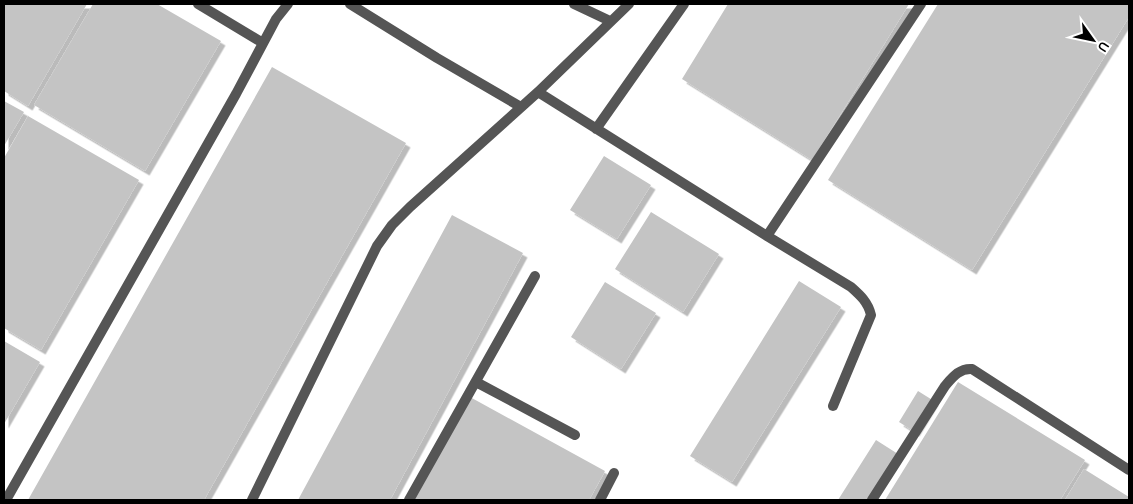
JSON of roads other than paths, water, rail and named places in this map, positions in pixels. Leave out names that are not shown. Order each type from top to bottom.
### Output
[{"type":"lane","points":[[198,4],[263,43]]},
{"type":"lane","points":[[6,500],[236,94],[276,19],[288,4]]},
{"type":"lane","points":[[350,4],[521,107]]},
{"type":"lane","points":[[574,4],[610,21]]},
{"type":"lane","points":[[252,500],[377,246],[384,236],[410,208],[538,92],[628,4]]},
{"type":"lane","points":[[596,129],[684,4]]},
{"type":"lane","points":[[767,236],[921,4]]},
{"type":"lane","points":[[538,92],[851,287],[863,298],[870,307],[871,315],[833,406]]},
{"type":"lane","points":[[409,500],[534,276]]},
{"type":"lane","points":[[872,500],[945,386],[953,376],[967,369],[972,369],[1129,470]]},
{"type":"lane","points":[[476,382],[575,435]]},
{"type":"lane","points":[[600,500],[614,473]]}]
